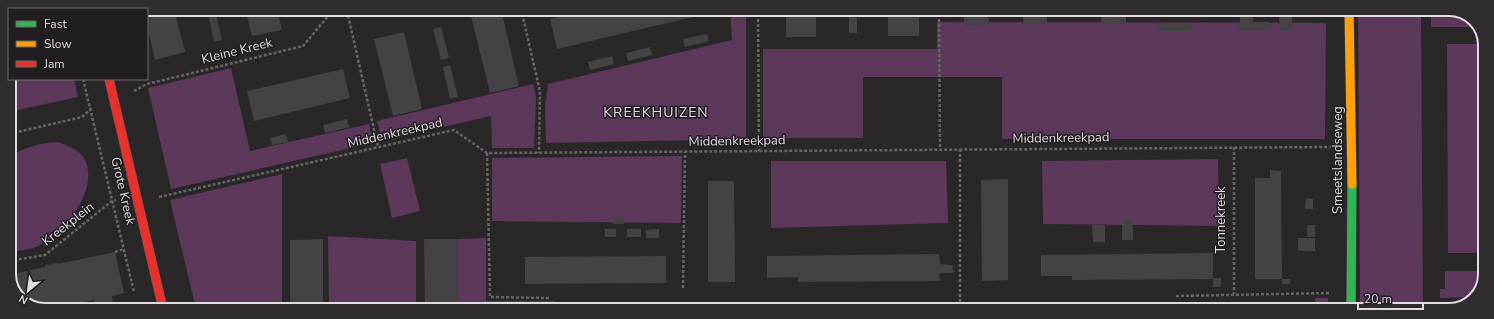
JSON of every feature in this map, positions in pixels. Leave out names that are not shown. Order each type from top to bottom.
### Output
[{"type":"street","name":"Smeetslandseweg","points":[[1349,16],[1352,147],[1351,303]]},
{"type":"street","name":"Grote Kreek","points":[[109,80],[162,303]]},
{"type":"path","name":"Kleine Kreek","points":[[114,99],[147,84],[303,46],[328,16]]},
{"type":"path","points":[[348,16],[378,147]]},
{"type":"path","points":[[523,16],[540,91],[539,153]]},
{"type":"path","points":[[758,16],[760,151]]},
{"type":"path","points":[[939,16],[940,150]]},
{"type":"path","name":"Grote Kreek","points":[[83,80],[135,294]]},
{"type":"path","points":[[16,132],[82,116],[90,108],[114,99]]},
{"type":"path","name":"Middenkreekpad","points":[[136,196],[159,197],[454,130],[487,153],[1352,147]]},
{"type":"path","name":"Tonnekreek","points":[[1234,147],[1234,294]]},
{"type":"path","points":[[960,149],[960,303]]},
{"type":"path","points":[[683,303],[685,152]]},
{"type":"path","points":[[487,153],[490,297],[559,298],[563,303]]},
{"type":"path","name":"Kreekplein","points":[[16,260],[45,255],[112,201],[136,196]]},
{"type":"path","points":[[115,252],[124,249]]},
{"type":"path","points":[[1165,303],[1170,296],[1351,293]]},
{"type":"shaded area","points":[[730,16],[746,16],[746,139],[546,143],[545,106],[548,84],[732,40]]},
{"type":"shaded area","points":[[1358,16],[1421,16],[1423,303],[1360,303]]},
{"type":"shaded area","points":[[1431,16],[1449,16],[1460,18],[1472,27],[1431,27]]},
{"type":"shaded area","points":[[937,22],[1326,23],[1325,139],[1002,139],[1002,77],[863,77],[863,138],[763,138],[763,49],[937,49]]},
{"type":"shaded area","points":[[1447,44],[1478,44],[1478,253],[1448,253]]},
{"type":"shaded area","points":[[231,68],[250,151],[369,124],[373,143],[171,189],[148,88]]},
{"type":"shaded area","points":[[16,80],[74,80],[78,97],[16,110]]},
{"type":"shaded area","points":[[533,84],[536,97],[534,148],[492,148],[491,116],[382,141],[377,121]]},
{"type":"shaded area","points":[[59,142],[76,150],[82,155],[88,170],[88,183],[84,196],[77,209],[58,232],[47,241],[36,247],[16,250],[16,154],[33,146]]},
{"type":"shaded area","points":[[682,156],[681,223],[492,221],[492,158]]},
{"type":"shaded area","points":[[407,158],[420,211],[392,218],[380,164]]},
{"type":"shaded area","points":[[1218,159],[1219,226],[1043,224],[1042,161]]},
{"type":"shaded area","points":[[771,161],[946,161],[948,223],[771,228]]},
{"type":"shaded area","points":[[282,174],[282,303],[195,303],[170,200]]},
{"type":"shaded area","points":[[328,236],[416,241],[416,303],[329,303]]},
{"type":"shaded area","points":[[486,238],[486,301],[555,301],[555,303],[458,303],[458,239]]},
{"type":"shaded area","points":[[1445,271],[1478,271],[1476,285],[1466,297],[1440,298],[1440,289],[1445,289]]},
{"type":"shaded area","points":[[1315,298],[1328,298],[1328,303],[1315,303]]},
{"type":"building","points":[[148,16],[176,16],[185,52],[155,60],[148,29]]},
{"type":"building","points":[[208,16],[217,16],[222,40],[214,42]]},
{"type":"building","points":[[247,16],[279,16],[282,30],[252,36]]},
{"type":"building","points":[[471,16],[503,16],[519,86],[490,93]]},
{"type":"building","points":[[563,16],[697,16],[557,49],[550,19]]},
{"type":"building","points":[[786,16],[816,16],[816,37],[786,37]]},
{"type":"building","points":[[849,16],[857,16],[857,33],[849,33]]},
{"type":"building","points":[[888,16],[919,16],[919,36],[888,36]]},
{"type":"building","points":[[964,16],[989,16],[989,24],[964,25]]},
{"type":"building","points":[[1023,16],[1047,16],[1047,24],[1023,24]]},
{"type":"building","points":[[1101,16],[1126,16],[1126,23],[1101,24]]},
{"type":"building","points":[[1253,16],[1253,22],[1270,22],[1270,30],[1237,31],[1237,23],[1240,22],[1240,17]]},
{"type":"building","points":[[1279,17],[1292,17],[1292,30],[1280,31]]},
{"type":"building","points":[[1159,23],[1191,23],[1191,31],[1159,31]]},
{"type":"building","points":[[441,27],[449,58],[441,60],[433,29]]},
{"type":"building","points":[[404,32],[422,109],[393,116],[374,39]]},
{"type":"building","points":[[707,34],[709,41],[685,47],[683,39]]},
{"type":"building","points":[[650,47],[652,55],[628,61],[626,53]]},
{"type":"building","points":[[612,56],[614,64],[590,70],[588,62]]},
{"type":"building","points":[[450,65],[458,97],[450,99],[443,67]]},
{"type":"building","points":[[343,69],[350,98],[254,121],[247,91]]},
{"type":"building","points":[[347,119],[349,127],[325,133],[323,125]]},
{"type":"building","points":[[286,134],[288,142],[272,145],[270,138]]},
{"type":"building","points":[[1270,170],[1281,171],[1282,279],[1255,279],[1255,178],[1270,178]]},
{"type":"building","points":[[1008,179],[1008,280],[982,281],[981,180]]},
{"type":"building","points":[[708,181],[734,181],[735,282],[708,282]]},
{"type":"building","points":[[1306,198],[1313,199],[1313,209],[1305,209]]},
{"type":"building","points":[[613,217],[623,217],[624,224],[613,224]]},
{"type":"building","points":[[1122,220],[1133,220],[1133,240],[1122,240]]},
{"type":"building","points":[[1092,225],[1105,225],[1105,242],[1093,242]]},
{"type":"building","points":[[1307,225],[1315,225],[1315,237],[1307,237]]},
{"type":"building","points":[[1221,227],[1227,227],[1227,233],[1221,234]]},
{"type":"building","points":[[605,229],[616,229],[616,237],[605,237]]},
{"type":"building","points":[[627,229],[641,229],[641,237],[627,237]]},
{"type":"building","points":[[659,229],[659,238],[646,238],[646,230]]},
{"type":"building","points":[[1298,238],[1315,238],[1315,251],[1298,251]]},
{"type":"building","points":[[323,239],[323,303],[290,303],[290,240]]},
{"type":"building","points":[[424,239],[458,239],[458,303],[425,303]]},
{"type":"building","points":[[115,252],[124,293],[112,296],[113,303],[95,303],[94,300],[80,303],[45,303],[30,299],[20,289],[16,273],[45,267],[45,265],[58,264]]},
{"type":"building","points":[[1213,253],[1213,278],[1221,278],[1221,287],[1213,287],[1213,279],[1072,280],[1072,276],[1041,276],[1041,255]]},
{"type":"building","points":[[939,254],[940,264],[953,265],[953,273],[939,273],[940,281],[798,282],[798,277],[767,278],[767,256]]},
{"type":"building","points":[[666,256],[666,283],[525,284],[525,257]]},
{"type":"building","points":[[1282,279],[1290,279],[1290,284],[1282,284]]},
{"type":"traffic: fast","points":[[1351,303],[1352,184]]},
{"type":"traffic: slow","points":[[1349,16],[1352,184]]},
{"type":"traffic: jam","points":[[109,80],[162,303]]},
{"type":"district","name":"KREEKHUIZEN","points":[[656,112]]}]
